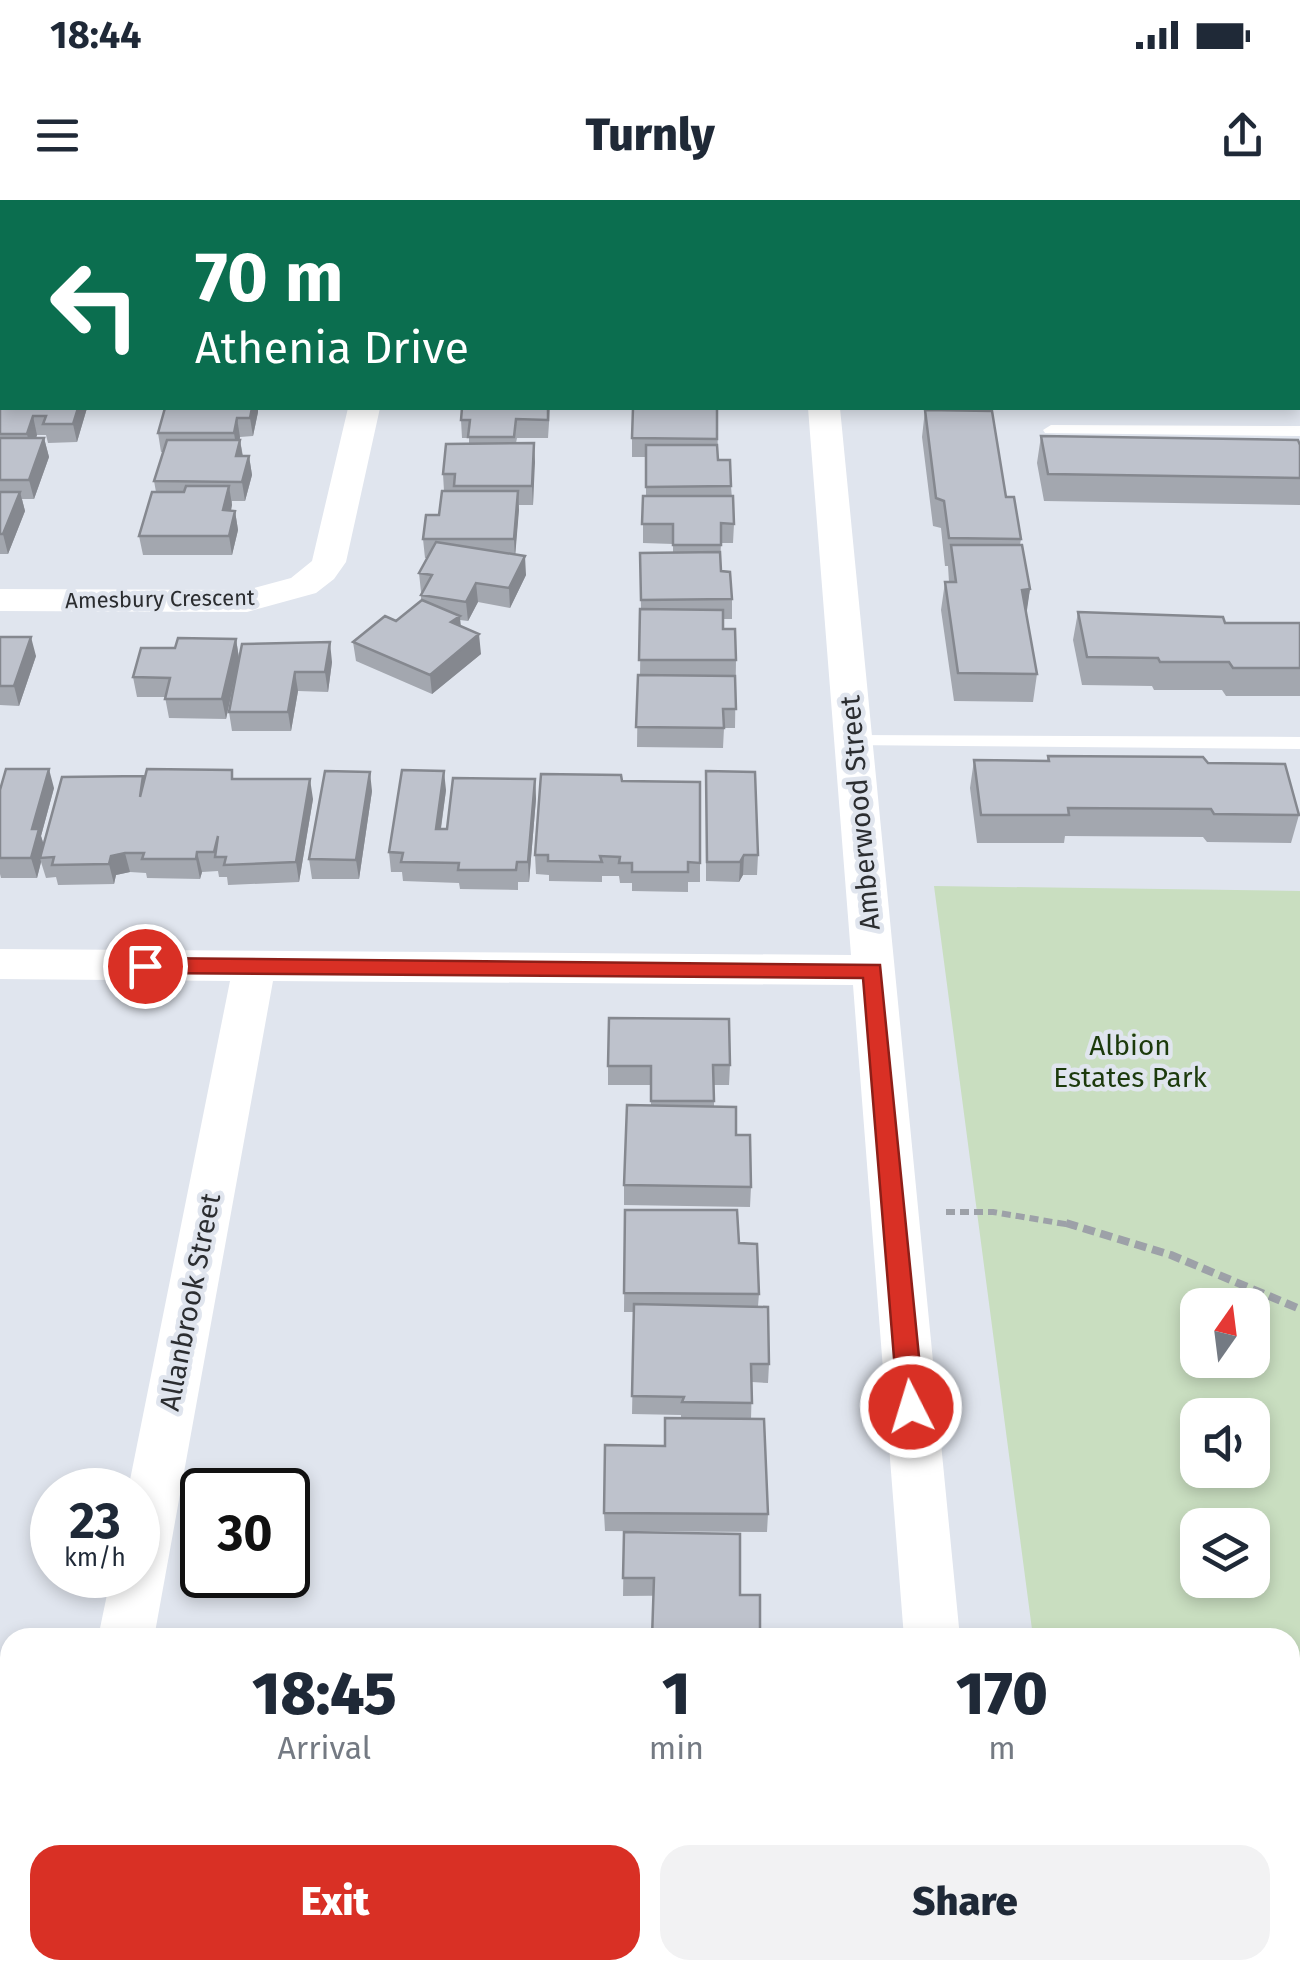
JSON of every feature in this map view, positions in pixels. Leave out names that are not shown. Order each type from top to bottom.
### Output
[{"type":"street","name":"Amesbury Crescent","points":[[0,600],[248,601],[283,596],[321,576],[329,562],[364,410]]},
{"type":"street","name":"Amberwood Street","points":[[824,410],[931,1628]]},
{"type":"street","points":[[0,964],[873,970]]},
{"type":"street","name":"Allanbrook Street","points":[[128,1628],[254,967]]},
{"type":"lane","points":[[1050,430],[1300,431]]},
{"type":"lane","points":[[854,741],[1300,743]]},
{"type":"path","points":[[894,1214],[976,1211],[1086,1224],[1146,1244],[1300,1309]]},
{"type":"green space","name":"Albion Estates Park","points":[[934,886],[1300,891],[1300,1628],[1032,1628]]},
{"type":"building","points":[[0,410],[77,410],[73,424],[43,424],[46,416],[33,416],[27,434],[0,434]]},
{"type":"building","points":[[164,410],[252,410],[250,418],[237,418],[234,433],[158,433]]},
{"type":"building","points":[[462,410],[548,410],[548,420],[516,419],[514,437],[468,437],[470,420],[461,420]]},
{"type":"building","points":[[633,410],[717,410],[717,439],[632,438]]},
{"type":"building","points":[[925,410],[992,411],[1006,497],[1014,497],[1021,539],[949,538],[944,501],[936,498]]},
{"type":"building","points":[[1041,436],[1298,440],[1300,478],[1048,474]]},
{"type":"building","points":[[0,438],[44,438],[29,480],[0,480]]},
{"type":"building","points":[[167,440],[240,440],[236,456],[249,456],[242,482],[154,481]]},
{"type":"building","points":[[534,443],[532,486],[454,486],[455,474],[443,474],[446,444]]},
{"type":"building","points":[[646,445],[717,445],[718,460],[730,460],[731,486],[646,487]]},
{"type":"building","points":[[186,486],[229,486],[223,510],[235,511],[229,536],[139,536],[152,492],[184,492]]},
{"type":"building","points":[[442,491],[518,491],[514,539],[423,539],[426,515],[439,515]]},
{"type":"building","points":[[0,492],[20,492],[3,534],[0,534]]},
{"type":"building","points":[[643,496],[733,496],[734,524],[721,523],[721,545],[673,545],[673,524],[642,524]]},
{"type":"building","points":[[436,542],[525,556],[509,588],[476,583],[466,602],[421,595],[432,575],[419,573]]},
{"type":"building","points":[[951,545],[1022,545],[1030,589],[1022,590],[1037,674],[958,673],[945,582],[956,582]]},
{"type":"building","points":[[720,552],[721,571],[730,572],[732,599],[641,600],[640,553]]},
{"type":"building","points":[[422,600],[460,616],[451,622],[479,634],[430,675],[353,642],[385,616],[396,621]]},
{"type":"building","points":[[640,609],[723,610],[723,629],[735,629],[736,660],[639,660]]},
{"type":"building","points":[[1078,612],[1223,617],[1225,623],[1300,623],[1300,668],[1233,668],[1229,662],[1087,657]]},
{"type":"building","points":[[0,637],[31,637],[14,686],[0,686]]},
{"type":"building","points":[[178,638],[236,639],[222,699],[165,699],[170,678],[133,677],[141,648],[175,648]]},
{"type":"building","points":[[330,642],[325,672],[295,672],[288,712],[229,712],[242,644]]},
{"type":"building","points":[[638,675],[735,676],[736,709],[723,709],[724,728],[636,727]]},
{"type":"building","points":[[1048,756],[1203,757],[1208,763],[1285,764],[1299,815],[1214,814],[1211,809],[1068,808],[1069,815],[981,815],[974,760],[1049,761]]},
{"type":"building","points":[[6,769],[49,769],[32,829],[39,829],[31,858],[0,858],[0,790]]},
{"type":"building","points":[[147,769],[232,770],[232,779],[310,779],[296,862],[224,865],[226,857],[215,857],[218,836],[214,852],[197,852],[196,859],[142,859],[144,853],[125,853],[111,856],[109,864],[52,865],[54,857],[40,858],[62,777],[143,776],[140,797]]},
{"type":"building","points":[[402,770],[444,771],[436,829],[447,829],[453,778],[535,779],[528,862],[517,862],[516,870],[458,870],[459,863],[401,862],[403,853],[389,852]]},
{"type":"building","points":[[325,771],[370,772],[356,860],[309,859]]},
{"type":"building","points":[[706,771],[755,772],[758,855],[744,855],[740,862],[707,862]]},
{"type":"building","points":[[541,774],[621,775],[622,781],[700,782],[700,863],[688,862],[688,872],[632,872],[632,863],[619,863],[620,857],[600,856],[602,862],[548,861],[548,855],[535,855]]},
{"type":"building","points":[[609,1018],[729,1019],[730,1065],[713,1065],[714,1101],[651,1101],[651,1066],[608,1066]]},
{"type":"building","points":[[627,1105],[736,1107],[736,1135],[750,1135],[751,1187],[624,1185]]},
{"type":"building","points":[[625,1210],[737,1210],[739,1243],[757,1244],[759,1294],[624,1293]]},
{"type":"building","points":[[634,1304],[768,1307],[769,1364],[751,1364],[752,1403],[682,1402],[684,1397],[632,1396]]},
{"type":"building","points":[[665,1418],[764,1419],[768,1514],[604,1513],[605,1445],[665,1446]]},
{"type":"building","points":[[624,1532],[740,1534],[740,1595],[760,1595],[760,1628],[652,1628],[654,1578],[623,1578]]},
{"type":"route","points":[[145,966],[873,970],[911,1407]]}]
